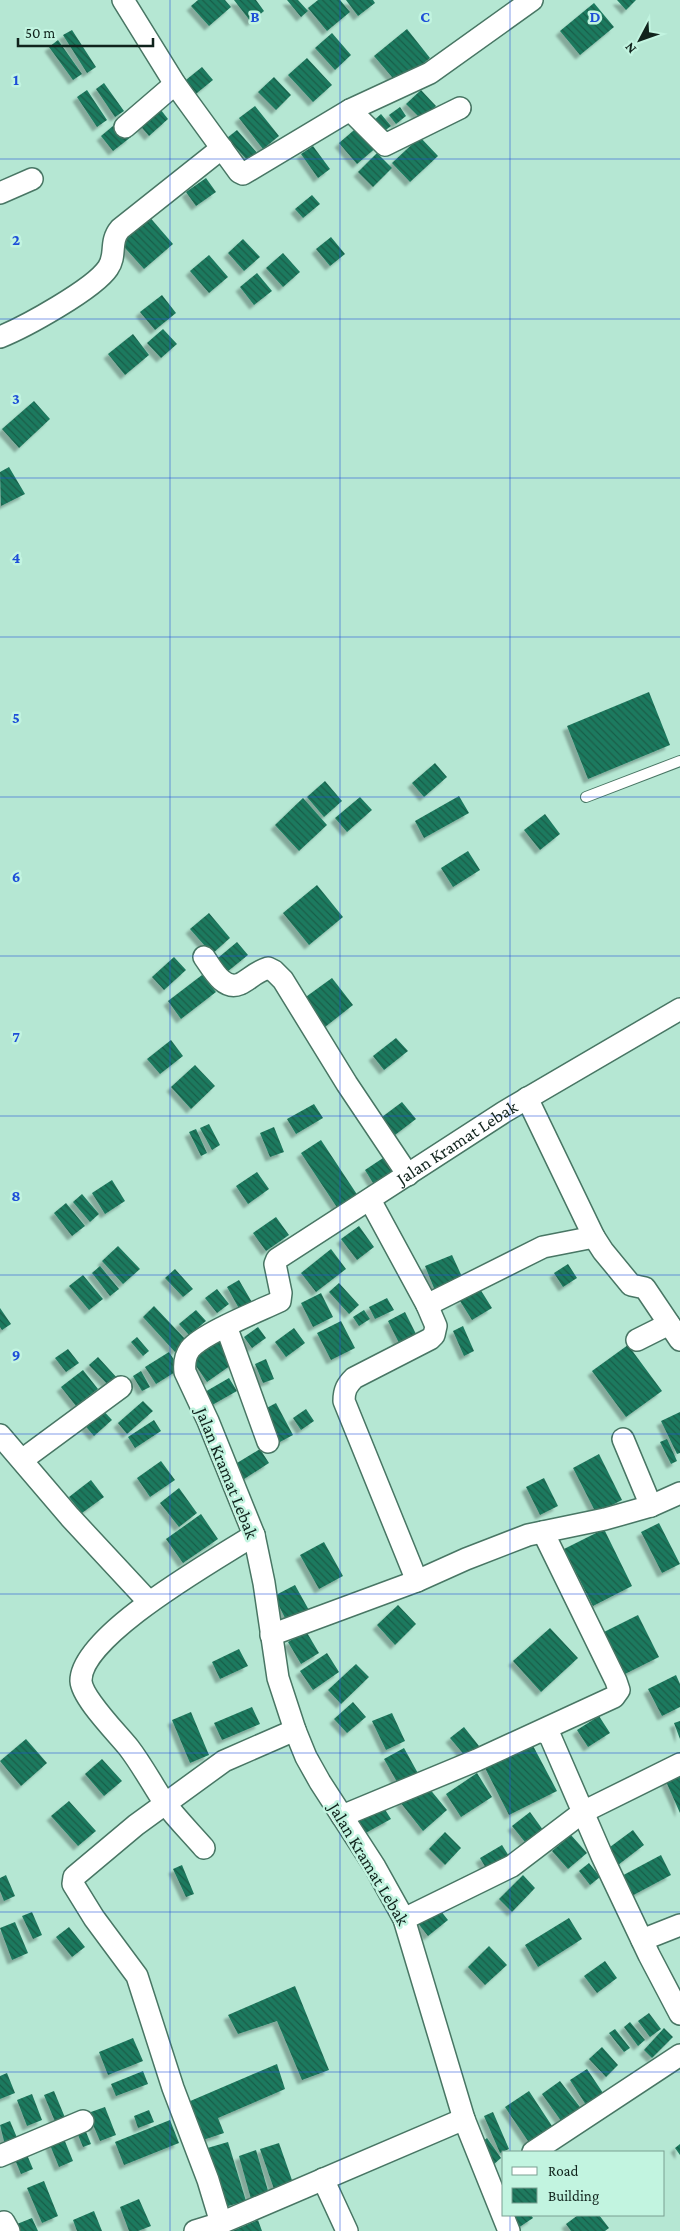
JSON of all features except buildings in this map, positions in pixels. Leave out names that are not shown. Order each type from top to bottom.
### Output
[{"type":"street","points":[[123,0],[175,84],[239,172],[244,174],[350,110],[430,73],[532,0]]},
{"type":"street","points":[[125,126],[175,84]]},
{"type":"street","points":[[350,110],[385,145],[460,108]]},
{"type":"street","points":[[0,337],[29,324],[105,274],[113,258],[114,237],[120,229],[222,148]]},
{"type":"street","points":[[0,193],[32,179]]},
{"type":"street","points":[[204,957],[224,982],[230,986],[240,984],[250,976],[268,968],[283,980],[347,1084],[408,1175]]},
{"type":"street","name":"Jalan Kramat Lebak","points":[[502,2197],[497,2176],[464,2119],[404,1919],[375,1867],[315,1774],[295,1730],[278,1678],[254,1535],[208,1421],[185,1372],[184,1364],[188,1351],[193,1346],[226,1326],[280,1301],[282,1293],[275,1262],[528,1098],[680,1009]]},
{"type":"street","points":[[528,1098],[594,1237],[631,1285],[645,1288],[674,1332],[637,1340]]},
{"type":"street","points":[[370,1200],[427,1305],[436,1326],[430,1340],[354,1378],[347,1385],[344,1392],[344,1401],[417,1581]]},
{"type":"street","points":[[427,1305],[544,1247],[594,1237]]},
{"type":"street","points":[[226,1326],[268,1442]]},
{"type":"street","points":[[22,1460],[121,1387]]},
{"type":"street","points":[[0,1435],[70,1517],[149,1602]]},
{"type":"street","points":[[623,1438],[651,1506]]},
{"type":"street","points":[[272,1635],[417,1581],[528,1535],[605,1519],[651,1506],[680,1493]]},
{"type":"street","points":[[342,1816],[542,1731],[614,1697],[618,1690],[616,1681],[543,1532]]},
{"type":"street","points":[[204,1848],[166,1804],[129,1749],[82,1688],[83,1667],[88,1659],[129,1616],[254,1535]]},
{"type":"street","points":[[221,2223],[208,2180],[173,2088],[136,1976],[94,1918],[73,1884],[74,1877],[136,1825],[224,1761],[295,1730]]},
{"type":"street","points":[[542,1731],[550,1736],[642,1940],[678,2005]]},
{"type":"street","points":[[404,1919],[512,1866],[583,1812],[680,1764]]},
{"type":"street","points":[[642,1940],[680,1925]]},
{"type":"street","points":[[535,2151],[680,2055]]},
{"type":"street","points":[[194,2231],[221,2223],[464,2119]]},
{"type":"street","points":[[0,2156],[83,2121]]},
{"type":"street","points":[[323,2180],[347,2231]]},
{"type":"street","name":"Jalan Kramat Lebak","points":[[506,2216],[510,2231]]},
{"type":"lane","points":[[586,797],[680,761]]}]
